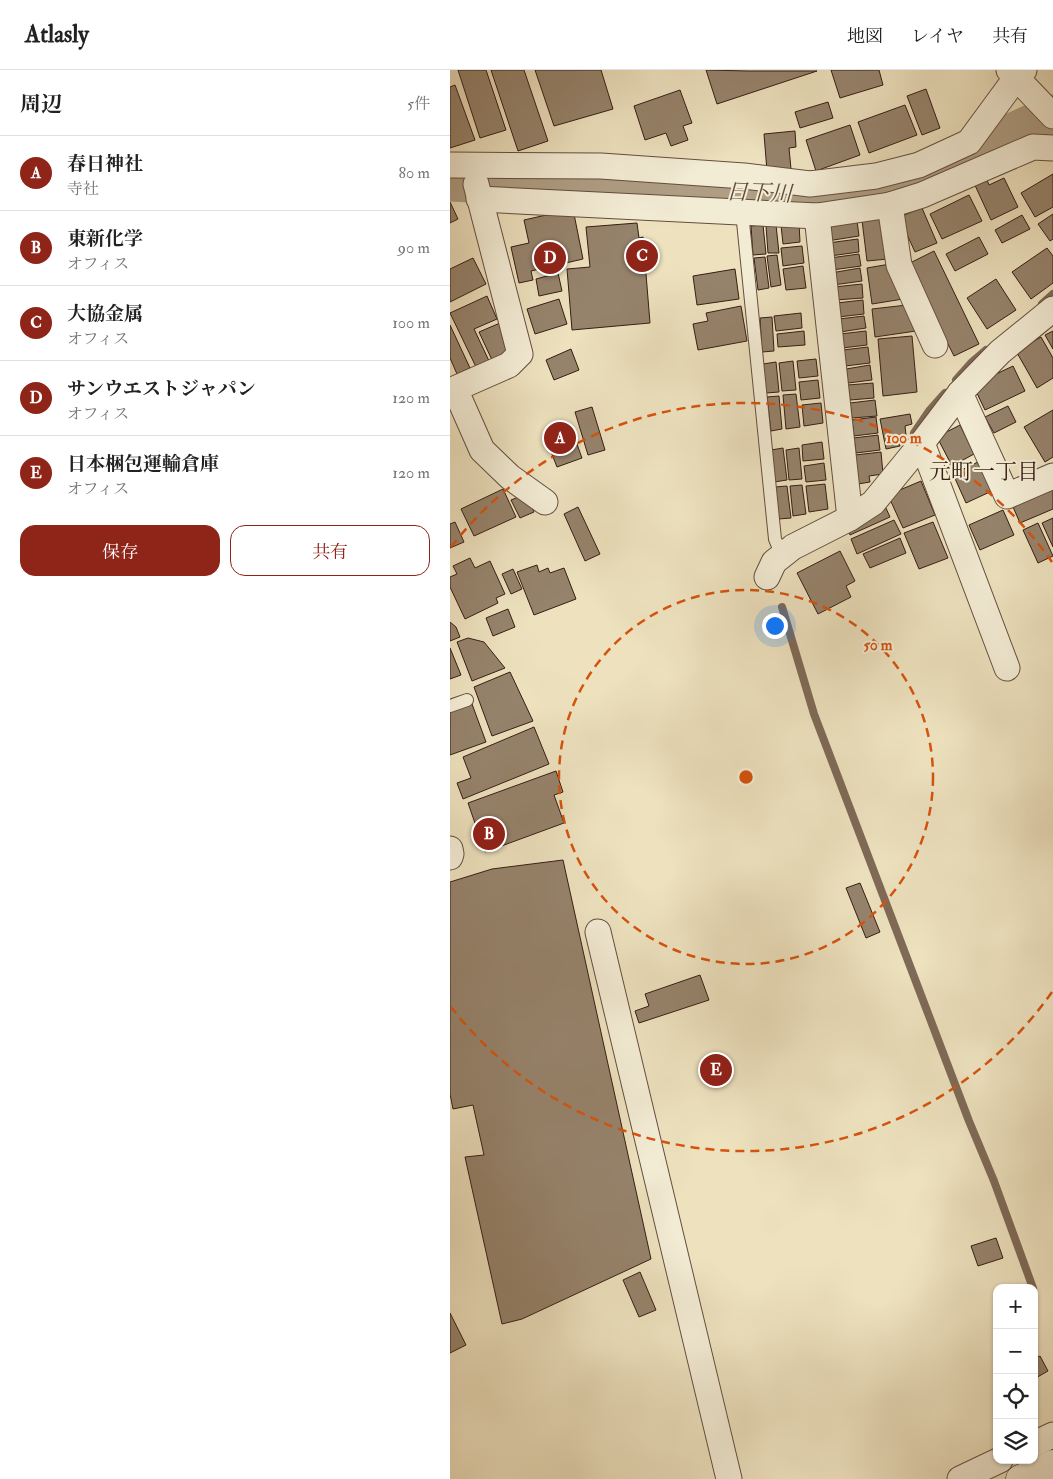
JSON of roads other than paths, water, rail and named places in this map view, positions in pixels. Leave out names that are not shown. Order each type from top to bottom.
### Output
[{"type":"main road","points":[[1020,1479],[1053,1464]]},
{"type":"street","points":[[470,178],[602,166],[744,176],[810,184],[876,176],[919,165],[969,142],[1016,72],[1051,113]]},
{"type":"street","points":[[470,178],[742,212],[817,216],[890,205],[922,195],[1033,148],[1053,148]]},
{"type":"street","points":[[470,178],[520,354],[509,365],[452,390],[482,450],[510,477],[545,502]]},
{"type":"street","points":[[890,205],[899,265],[935,345]]},
{"type":"street","points":[[817,216],[850,518]]},
{"type":"street","points":[[767,577],[774,562],[793,547],[850,518],[873,503],[960,393],[1000,352],[1053,309]]},
{"type":"street","points":[[960,393],[1007,496],[1053,476]]},
{"type":"street","points":[[922,443],[1007,668]]},
{"type":"street","points":[[450,849],[450,857]]},
{"type":"street","points":[[598,932],[729,1479]]},
{"type":"street","points":[[1038,1442],[1053,1435]]},
{"type":"street","points":[[960,1479],[993,1463]]},
{"type":"lane","points":[[742,212],[775,539],[782,556]]},
{"type":"lane","points":[[450,706],[467,700]]},
{"type":"waterway","name":"日下川","points":[[450,179],[568,182],[797,196],[853,192],[886,187],[922,175],[980,152],[1053,117]]},
{"type":"waterway","points":[[1042,304],[1053,294]]},
{"type":"waterway","points":[[956,380],[986,350]]},
{"type":"waterway","points":[[914,433],[929,411],[945,393]]},
{"type":"waterway","points":[[782,607],[814,714],[969,1121],[994,1181],[1032,1284]]},
{"type":"place","name":"大協金属","points":[[642,256]]},
{"type":"place","name":"サンウエストジャパン","points":[[550,258]]},
{"type":"place","name":"春日神社","points":[[560,438]]},
{"type":"place","name":"東新化学","points":[[489,834]]},
{"type":"place","name":"日本梱包運輸倉庫","points":[[716,1070]]},
{"type":"district","name":"元町一丁目","points":[[984,472]]}]
